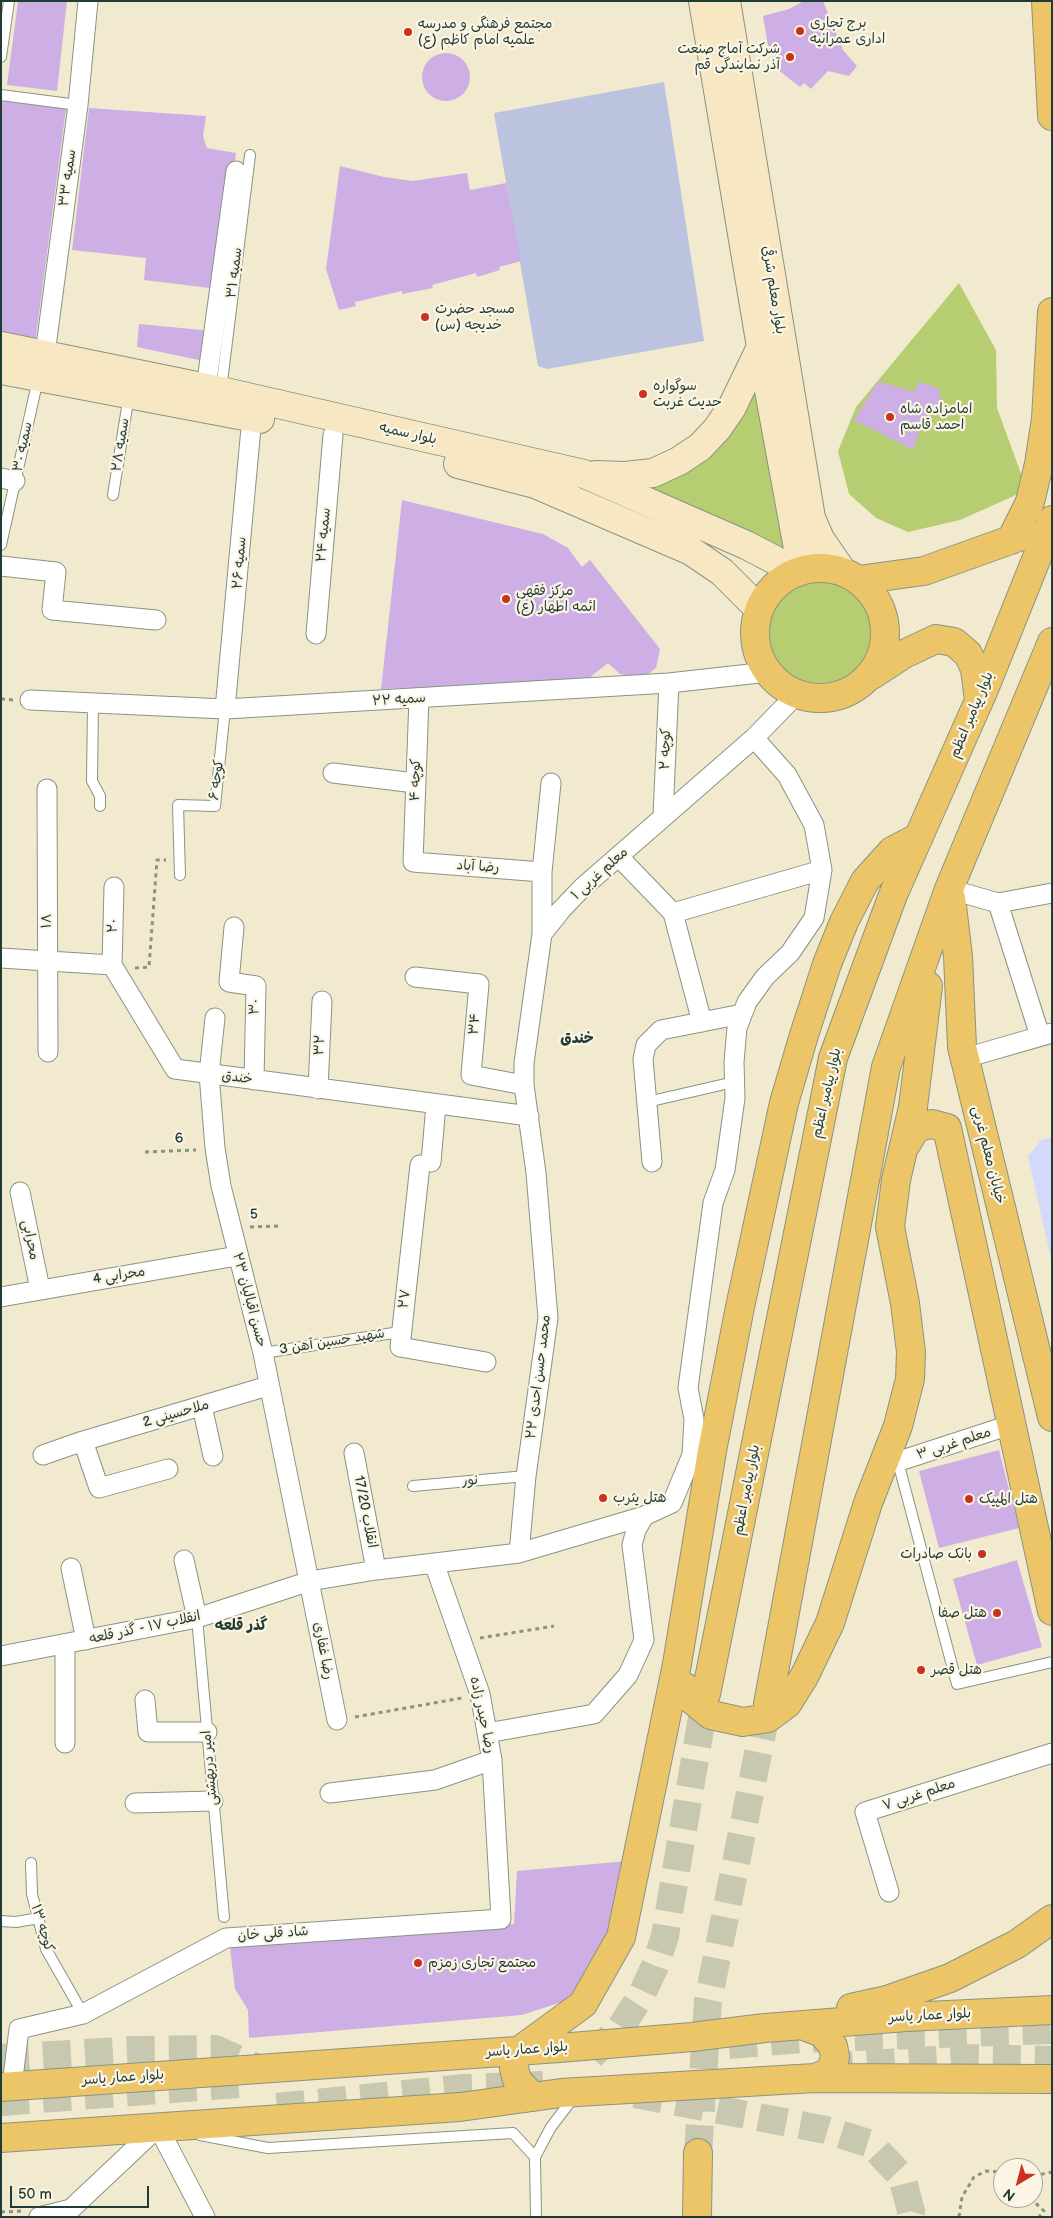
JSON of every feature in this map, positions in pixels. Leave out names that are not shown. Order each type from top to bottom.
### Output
[{"type":"main road","name":"بلوار معلم شرقی","points":[[703,1],[800,571]]},
{"type":"main road","name":"بلوار معلم شرقی","points":[[726,1],[811,518],[820,538],[850,575]]},
{"type":"main road","points":[[1046,1],[1052,116]]},
{"type":"main road","points":[[1011,540],[1030,502],[1049,431],[1052,312]]},
{"type":"main road","name":"بلوار سمیه","points":[[1,346],[41,367],[129,394],[252,417],[426,455],[535,484],[691,551],[722,572],[759,609]]},
{"type":"main road","points":[[584,474],[625,476],[653,473],[679,461],[700,447],[717,429],[732,407],[761,347]]},
{"type":"main road","name":"بلوار سمیه","points":[[1,370],[41,367],[213,390],[584,474],[746,545],[800,571]]},
{"type":"main road","points":[[979,700],[975,669],[968,654],[954,642],[936,639],[904,654],[853,690],[835,697],[816,698],[797,694],[781,685],[768,672],[758,653],[754,631],[759,609],[769,592],[784,578],[800,571],[822,567],[850,575],[924,571],[1011,540],[1051,521]]},
{"type":"main road","name":"بلوار پیامبر اعظم","points":[[706,1694],[833,1058],[893,896],[979,700],[1051,521]]},
{"type":"main road","points":[[850,575],[872,592],[881,608],[886,626],[885,645],[879,662],[869,678]]},
{"type":"main road","points":[[768,1704],[886,1067],[950,889],[1052,642]]},
{"type":"main road","points":[[533,2097],[517,2080],[514,2068],[520,2050],[583,2004],[621,1937],[677,1664],[712,1450],[784,1104],[827,964],[848,914],[870,875],[892,851],[918,837]]},
{"type":"main road","name":"خیابان معلم غربی","points":[[950,889],[958,956],[962,1046],[1052,1417]]},
{"type":"main road","points":[[677,1664],[691,1699],[712,1715],[743,1722],[768,1718],[787,1704],[804,1677],[830,1623],[889,1465],[910,1379],[911,1352],[905,1303],[890,1227],[896,1180],[907,1143],[936,932]]},
{"type":"main road","points":[[907,1143],[914,1131],[921,1126],[932,1124],[950,1139],[985,1141]]},
{"type":"main road","points":[[950,1139],[1010,1425],[1052,1611]]},
{"type":"main road","points":[[765,2028],[887,2000],[950,1978],[1017,1944],[1052,1920]]},
{"type":"main road","name":"بلوار عمار یاسر","points":[[7,2086],[692,2038],[765,2028],[906,2017],[1052,2010]]},
{"type":"main road","points":[[802,2025],[822,2033],[834,2046],[835,2057],[832,2067],[827,2073],[815,2078]]},
{"type":"main road","points":[[1,2138],[460,2107],[577,2093],[815,2078],[1050,2080]]},
{"type":"main road","points":[[1,2154],[58,2148],[101,2131]]},
{"type":"main road","points":[[697,2217],[698,2153]]},
{"type":"street","name":"سمیه ۳۳","points":[[41,367],[78,105],[88,1]]},
{"type":"street","name":"سمیه ۳۱","points":[[213,390],[236,171]]},
{"type":"street","name":"سمیه ۲۶","points":[[225,709],[252,417]]},
{"type":"street","name":"سمیه ۲۴","points":[[316,634],[332,435]]},
{"type":"street","points":[[1,566],[56,572],[52,610],[156,620]]},
{"type":"street","name":"سمیه ۲۲","points":[[30,700],[225,709],[669,683],[768,672]]},
{"type":"street","name":"کوچه ۲","points":[[663,816],[669,683]]},
{"type":"street","name":"معلم غربی ۱","points":[[542,934],[582,888],[754,738],[797,694]]},
{"type":"street","name":"کوچه ۴","points":[[413,862],[419,698]]},
{"type":"street","points":[[434,1563],[519,1553],[644,1516],[672,1502],[692,1455],[694,1419],[688,1388],[713,1203],[725,1170],[735,1098],[737,1028],[747,1002],[765,977],[790,953],[814,918],[822,870],[814,826],[787,775],[754,738]]},
{"type":"street","points":[[333,773],[415,783]]},
{"type":"street","points":[[529,1116],[524,1085],[524,1063],[542,934],[542,872],[550,783]]},
{"type":"street","name":"۱۸","points":[[47,789],[48,1052]]},
{"type":"street","points":[[619,857],[673,913],[702,1022]]},
{"type":"street","name":"رضا آباد","points":[[413,862],[542,872]]},
{"type":"street","points":[[673,913],[822,870]]},
{"type":"street","name":"۲۰","points":[[113,968],[114,887]]},
{"type":"street","points":[[950,889],[998,903],[1052,893]]},
{"type":"street","points":[[965,1058],[1046,1034],[998,903]]},
{"type":"street","name":"۳۰","points":[[234,927],[229,982],[256,986],[254,1080]]},
{"type":"street","points":[[1,958],[113,968]]},
{"type":"street","name":"خندق","points":[[113,968],[175,1069],[529,1116]]},
{"type":"street","name":"۳۴","points":[[415,977],[479,984],[470,1075],[524,1085]]},
{"type":"street","name":"۳۲","points":[[318,1089],[322,1001]]},
{"type":"street","points":[[652,1162],[643,1059],[646,1045],[661,1030],[742,1014]]},
{"type":"street","name":"۲۳ حسن اقبالیان","points":[[215,1018],[209,1074],[215,1148],[230,1227],[263,1352],[268,1386],[310,1581]]},
{"type":"street","name":"۲۷","points":[[400,1332],[436,1105]]},
{"type":"street","name":"۲۲ محمد حسن احدی","points":[[519,1553],[526,1476],[548,1318],[529,1116]]},
{"type":"street","name":"محرابی","points":[[20,1192],[40,1289]]},
{"type":"street","name":"محرابی 4","points":[[1,1297],[237,1256]]},
{"type":"street","points":[[400,1332],[400,1347],[486,1362]]},
{"type":"street","name":"ملاحسینی 2","points":[[43,1455],[83,1441],[268,1386]]},
{"type":"street","points":[[202,1406],[213,1456]]},
{"type":"street","name":"معلم غربی ۳","points":[[889,1465],[1010,1425]]},
{"type":"street","points":[[83,1441],[99,1488],[168,1469]]},
{"type":"street","name":"انقلاب 17/20","points":[[354,1453],[376,1570]]},
{"type":"street","points":[[487,1733],[594,1714],[628,1675],[644,1640],[632,1545],[636,1530],[644,1516]]},
{"type":"street","points":[[184,1560],[197,1618]]},
{"type":"street","name":"انقلاب ۱۷ - گذر قلعه","points":[[1,1656],[197,1618],[310,1581],[434,1563]]},
{"type":"street","name":"رضا حیدر زاده","points":[[434,1563],[480,1694],[492,1760],[500,1874]]},
{"type":"street","points":[[72,1568],[86,1640]]},
{"type":"street","name":"رضا غفاری","points":[[310,1581],[337,1720]]},
{"type":"street","points":[[65,1743],[66,1644]]},
{"type":"street","points":[[145,1700],[148,1732],[207,1732]]},
{"type":"street","name":"معلم غربی ۷","points":[[889,1892],[865,1812],[1052,1753]]},
{"type":"street","points":[[330,1793],[435,1780],[492,1760]]},
{"type":"street","points":[[135,1803],[213,1800]]},
{"type":"street","name":"شاد قلی خان","points":[[7,2086],[19,2029],[83,2014],[226,1938],[501,1919],[500,1874]]},
{"type":"street","points":[[39,2217],[71,2208],[158,2127],[204,2217]]},
{"type":"lane","points":[[1,57],[9,1]]},
{"type":"lane","points":[[1,94],[78,105]]},
{"type":"lane","name":"سمیه ۳۱","points":[[213,390],[250,155]]},
{"type":"lane","name":"سمیه ۳۰","points":[[1,545],[8,480],[41,367]]},
{"type":"lane","name":"سمیه ۲۸","points":[[113,495],[129,394]]},
{"type":"lane","points":[[93,703],[92,781],[100,796],[100,806]]},
{"type":"lane","name":"کوچه ۶","points":[[180,875],[178,805],[216,806],[225,709]]},
{"type":"lane","points":[[647,1102],[734,1082]]},
{"type":"lane","name":"شهید حسین آهن 3","points":[[263,1352],[400,1332]]},
{"type":"lane","points":[[889,1465],[957,1684],[1052,1662]]},
{"type":"lane","name":"نور","points":[[413,1486],[526,1476]]},
{"type":"lane","name":"امیر دربهشتی","points":[[197,1618],[224,1917]]},
{"type":"lane","name":"کوچه ۱۳","points":[[31,1863],[32,1894],[46,1949],[83,2014]]},
{"type":"lane","points":[[1,1921],[16,1922],[38,1918]]},
{"type":"lane","points":[[536,2217],[535,2157],[551,2127],[577,2093]]},
{"type":"lane","points":[[158,2127],[268,2148],[513,2133],[535,2157]]},
{"type":"path","points":[[113,968],[149,967],[157,860],[180,860]]},
{"type":"path","name":"6","points":[[145,1152],[215,1148]]},
{"type":"path","name":"5","points":[[230,1227],[280,1226]]},
{"type":"path","points":[[462,1641],[554,1626]]},
{"type":"path","points":[[337,1720],[480,1694]]},
{"type":"path","points":[[959,2217],[962,2197],[974,2177],[986,2171],[993,2172]]},
{"type":"shaded area","points":[[664,82],[704,341],[547,369],[538,366],[494,113]]},
{"type":"shaded area","points":[[1052,1138],[1052,1263],[1028,1156],[1041,1140]]},
{"type":"green space","name":"امامزاده شاه احمد قاسم","points":[[959,283],[996,350],[997,408],[1027,490],[960,520],[908,532],[876,518],[849,494],[838,451],[856,407]]},
{"type":"green space","points":[[761,347],[799,570],[625,476],[679,461]]},
{"type":"green space","points":[[820,581],[840,585],[856,596],[867,612],[871,632],[867,652],[856,668],[840,679],[820,683],[800,679],[784,668],[773,652],[769,632],[773,612],[784,596],[800,585]]},
{"type":"building","points":[[18,1],[67,1],[57,91],[7,85]]},
{"type":"building","name":"برج تجاری اداری عمرانیه","points":[[804,1],[823,1],[843,50],[857,66],[849,76],[828,71],[811,89],[804,83],[800,87],[777,69],[780,65],[773,59],[781,46],[768,46],[763,16],[789,9]]},
{"type":"building","points":[[441,53],[451,53],[460,57],[466,63],[469,68],[469,86],[460,97],[451,101],[441,101],[432,97],[426,91],[422,82],[422,72],[426,63],[432,57]]},
{"type":"building","points":[[1,101],[66,109],[35,344],[1,341]]},
{"type":"building","points":[[89,108],[206,116],[203,136],[207,148],[236,153],[218,289],[144,280],[146,258],[72,250]]},
{"type":"building","points":[[340,166],[384,177],[413,181],[467,173],[470,190],[506,183],[521,261],[499,267],[500,270],[477,277],[476,273],[432,285],[433,288],[402,294],[402,291],[355,302],[356,306],[339,310],[326,269]]},
{"type":"building","points":[[139,324],[212,331],[208,362],[137,347]]},
{"type":"building","name":"امامزاده شاه احمد قاسم","points":[[878,381],[913,392],[920,382],[938,388],[942,402],[938,414],[925,415],[913,450],[854,420]]},
{"type":"building","name":"مرکز فقهی ائمه اطهار (ع)","points":[[402,500],[543,534],[568,548],[582,567],[590,560],[660,649],[656,668],[647,675],[635,676],[620,674],[608,663],[583,683],[381,689]]},
{"type":"building","name":"هتل المپیک","points":[[999,1450],[1019,1528],[939,1548],[919,1471]]},
{"type":"building","name":"هتل صفا","points":[[1017,1560],[1042,1647],[977,1665],[953,1579]]},
{"type":"building","name":"مجتمع تجاری زمزم","points":[[627,1861],[616,1939],[568,2000],[522,2015],[249,2038],[248,2010],[235,1989],[230,1948],[514,1924],[517,1871]]},
{"type":"tunnel","points":[[591,2056],[621,2027],[642,1994],[655,1966],[665,1936],[706,1694]]},
{"type":"tunnel","points":[[698,2153],[708,2001],[768,1704]]},
{"type":"tunnel","points":[[729,2045],[802,2039],[1052,2030]]},
{"type":"tunnel","points":[[1,2058],[136,2050],[215,2049],[267,2072]]},
{"type":"tunnel","points":[[825,2067],[966,2058],[1052,2060]]},
{"type":"tunnel","points":[[1,2102],[252,2083]]},
{"type":"tunnel","points":[[277,2107],[464,2088],[543,2085]]},
{"type":"tunnel","points":[[635,2094],[826,2130],[871,2144],[902,2177],[911,2211],[909,2217]]},
{"type":"place","name":"برج تجاری اداری عمرانیه","points":[[800,31]]},
{"type":"place","name":"مجتمع فرهنگی و مدرسه علمیه امام کاظم (ع)","points":[[408,32]]},
{"type":"place","name":"شرکت آماج صنعت آذر نمایندگی قم","points":[[790,57]]},
{"type":"place","name":"مسجد حضرت خدیجه (س)","points":[[425,317]]},
{"type":"place","name":"سوگواره حدیث غربت","points":[[643,394]]},
{"type":"place","name":"امامزاده شاه احمد قاسم","points":[[890,417]]},
{"type":"place","name":"مرکز فقهی ائمه اطهار (ع)","points":[[506,599]]},
{"type":"place","name":"هتل یثرب","points":[[603,1498]]},
{"type":"place","name":"هتل المپیک","points":[[969,1499]]},
{"type":"place","name":"بانک صادرات","points":[[982,1554]]},
{"type":"place","name":"هتل صفا","points":[[997,1613]]},
{"type":"place","name":"هتل قصر","points":[[921,1670]]},
{"type":"place","name":"مجتمع تجاری زمزم","points":[[418,1963]]},
{"type":"district","name":"خندق","points":[[577,1039]]},
{"type":"district","name":"گذر قلعه","points":[[241,1626]]}]
